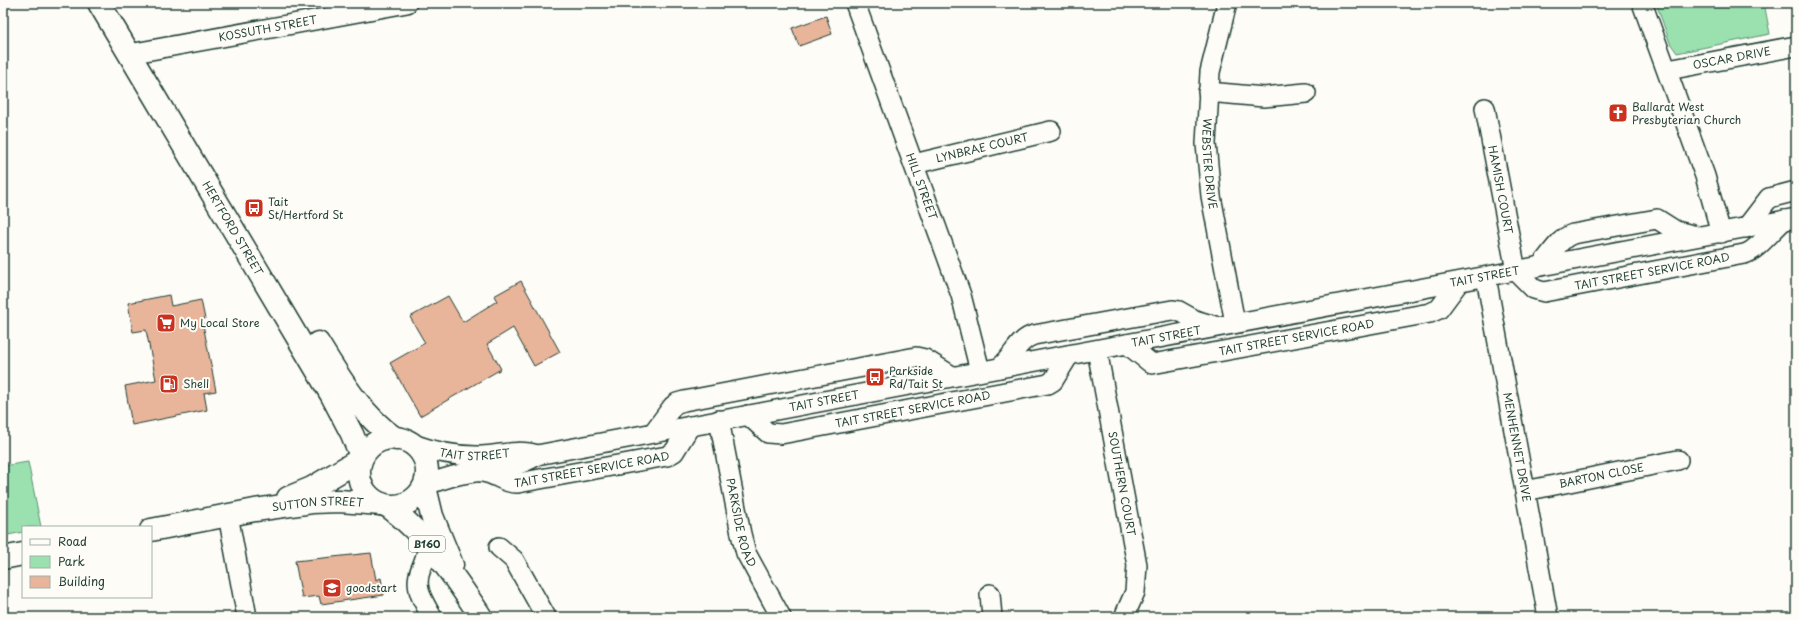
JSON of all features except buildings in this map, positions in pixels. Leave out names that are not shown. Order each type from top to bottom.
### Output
[{"type":"main road","name":"HERTFORD STREET","points":[[99,3],[136,53],[348,390],[372,419],[404,441]]},
{"type":"main road","name":"HERTFORD STREET","points":[[116,3],[136,53],[332,394],[350,430],[360,458]]},
{"type":"main road","points":[[360,458],[373,444],[387,439],[404,441]]},
{"type":"main road","name":"B160","points":[[404,441],[419,451],[426,464],[427,476],[425,486],[432,516],[461,586]]},
{"type":"main road","name":"B160","points":[[360,458],[358,472],[362,489],[374,501],[384,505],[402,517],[461,586],[481,617]]},
{"type":"main road","name":"SUTTON STREET","points":[[255,510],[312,488],[360,458]]},
{"type":"main road","points":[[384,505],[395,506],[409,503],[418,496],[425,486]]},
{"type":"main road","name":"SUTTON STREET","points":[[152,530],[255,510],[326,501],[384,505]]},
{"type":"main road","points":[[3,558],[22,554]]},
{"type":"street","name":"KOSSUTH STREET","points":[[136,53],[407,3]]},
{"type":"street","name":"HILL STREET","points":[[855,3],[961,295],[980,371]]},
{"type":"street","name":"WEBSTER DRIVE","points":[[1227,3],[1213,58],[1208,92],[1206,144],[1227,325]]},
{"type":"street","points":[[1642,3],[1668,70],[1705,176],[1721,232]]},
{"type":"street","name":"OSCAR DRIVE","points":[[1668,70],[1796,46]]},
{"type":"street","points":[[1208,92],[1264,97],[1306,93]]},
{"type":"street","name":"HAMISH COURT","points":[[1485,108],[1516,271]]},
{"type":"street","name":"LYNBRAE COURT","points":[[914,164],[1051,131]]},
{"type":"street","points":[[1746,228],[1770,198],[1796,191]]},
{"type":"street","points":[[1540,266],[1563,238],[1573,234],[1657,219],[1676,231],[1700,236]]},
{"type":"street","name":"TAIT STREET","points":[[425,486],[453,476],[519,464],[537,455],[1790,219]]},
{"type":"street","name":"TAIT STREET SERVICE ROAD","points":[[1516,271],[1534,290],[1544,292],[1736,256],[1754,250],[1770,232],[1790,219]]},
{"type":"street","name":"MENHENNET DRIVE","points":[[1486,277],[1548,617]]},
{"type":"street","name":"TAIT STREET SERVICE ROAD","points":[[1127,344],[1152,364],[1430,313],[1439,309],[1459,282]]},
{"type":"street","points":[[999,368],[1012,356],[1025,339],[1034,335],[1174,309],[1195,320],[1227,325]]},
{"type":"street","name":"SOUTHERN COURT","points":[[1097,350],[1137,565],[1135,592],[1124,617]]},
{"type":"street","name":"TAIT STREET SERVICE ROAD","points":[[748,415],[770,434],[778,435],[796,432],[1048,384],[1053,380],[1069,355]]},
{"type":"street","name":"TAIT STREET SERVICE ROAD","points":[[653,433],[675,404],[692,399],[916,358],[927,360],[952,376]]},
{"type":"street","name":"PARKSIDE ROAD","points":[[719,420],[746,553],[781,617]]},
{"type":"street","name":"TAIT STREET SERVICE ROAD","points":[[481,472],[491,473],[510,483],[518,483],[667,456],[674,452],[690,426]]},
{"type":"street","name":"TAIT STREET","points":[[404,441],[434,451],[456,455],[488,456],[523,451],[537,455]]},
{"type":"street","name":"BARTON CLOSE","points":[[1525,491],[1678,460]]},
{"type":"street","points":[[228,515],[247,617]]},
{"type":"street","points":[[427,545],[427,555],[418,577],[418,587],[420,596],[432,617]]},
{"type":"street","points":[[499,547],[514,560],[546,617]]},
{"type":"street","points":[[990,594],[992,617]]},
{"type":"green space","points":[[1656,3],[1764,3],[1770,34],[1677,53],[1670,43]]},
{"type":"green space","points":[[28,462],[41,526],[22,526],[22,532],[3,536],[3,466]]},
{"type":"place","name":"Ballarat West Presbyterian Church","points":[[1618,113]]},
{"type":"place","name":"Tait St/Hertford St","points":[[254,208]]},
{"type":"place","name":"My Local Store","points":[[166,323]]},
{"type":"place","name":"Parkside Rd/Tait St","points":[[875,377]]},
{"type":"place","name":"Shell","points":[[169,384]]},
{"type":"place","name":"goodstart","points":[[332,588]]}]
